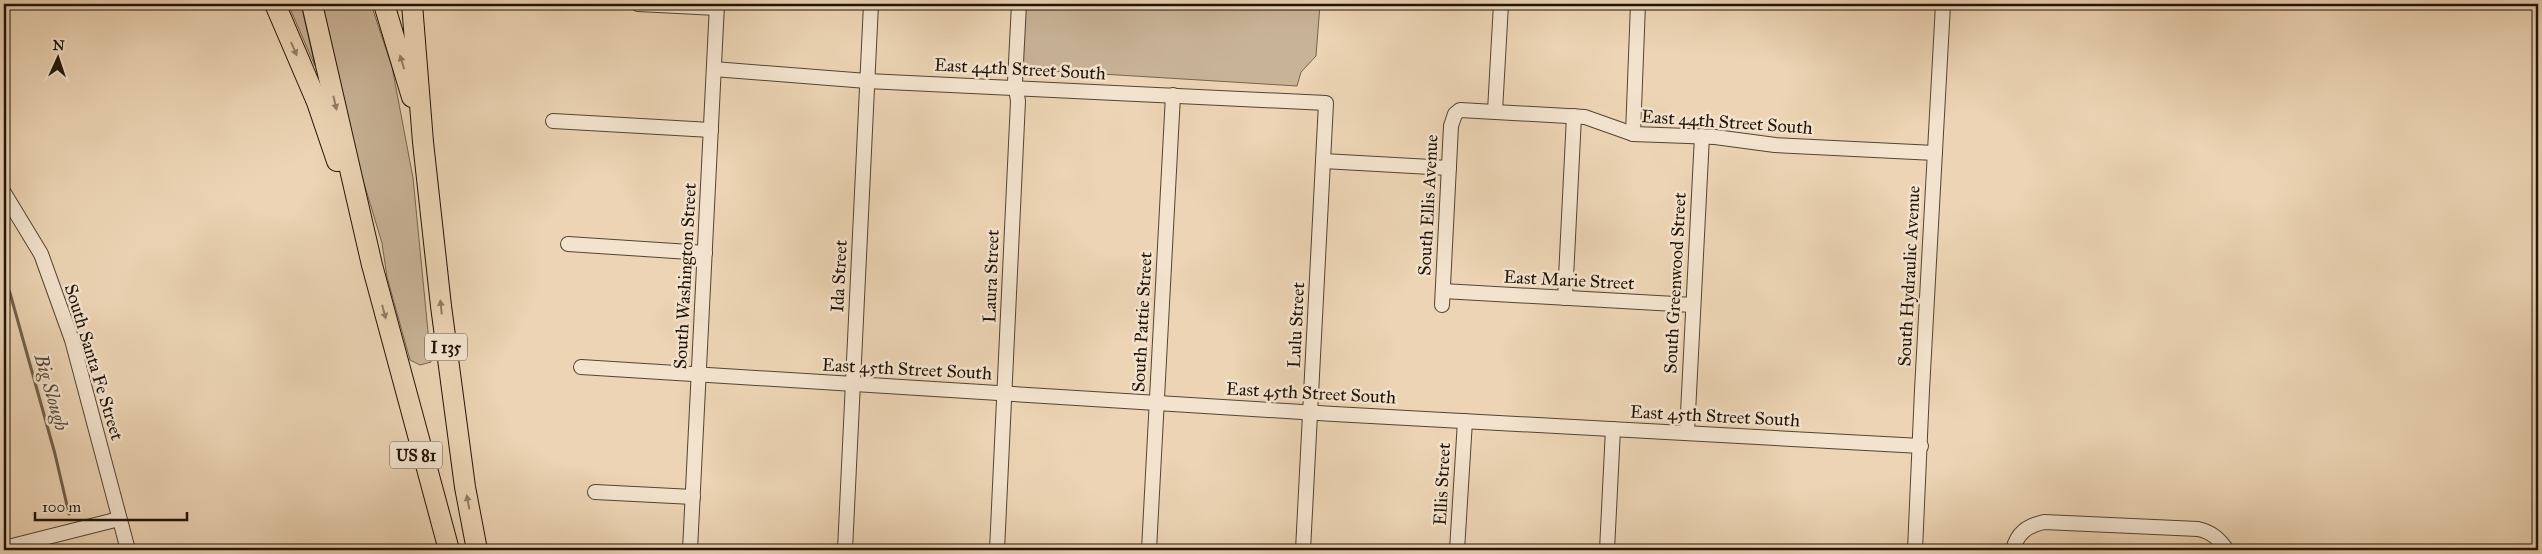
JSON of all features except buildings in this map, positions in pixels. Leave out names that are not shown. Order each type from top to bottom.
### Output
[{"type":"highway","points":[[275,4],[317,102],[372,264]]},
{"type":"highway","points":[[312,4],[372,264],[396,359],[449,550]]},
{"type":"highway","points":[[384,4],[412,96],[423,142]]},
{"type":"highway","name":"I 135","points":[[412,4],[423,142],[441,306],[465,487],[477,550]]},
{"type":"highway","name":"US 81","points":[[396,359],[436,550]]},
{"type":"street","points":[[638,4],[717,6]]},
{"type":"street","name":"Ida Street","points":[[845,550],[871,4]]},
{"type":"street","name":"Laura Street","points":[[997,550],[1018,101],[1016,88],[1019,4]]},
{"type":"street","points":[[1496,111],[1501,4]]},
{"type":"street","points":[[1632,134],[1638,4]]},
{"type":"street","name":"South Hydraulic Avenue","points":[[1915,550],[1943,4]]},
{"type":"street","name":"South Washington Street","points":[[690,550],[717,6]]},
{"type":"street","name":"East 44th Street South","points":[[714,69],[867,81],[1326,102]]},
{"type":"street","name":"South Pattie Street","points":[[1149,550],[1173,95]]},
{"type":"street","name":"Lulu Street","points":[[1303,550],[1326,102]]},
{"type":"street","name":"East 44th Street South","points":[[1460,110],[1574,116],[1603,122],[1632,134],[1702,136],[1775,145],[1934,153]]},
{"type":"street","name":"South Ellis Avenue","points":[[1442,298],[1451,126],[1455,114],[1460,110]]},
{"type":"street","points":[[1565,298],[1574,116]]},
{"type":"street","points":[[553,121],[711,130]]},
{"type":"street","name":"South Greenwood Street","points":[[1686,433],[1702,136]]},
{"type":"street","points":[[1323,161],[1449,168]]},
{"type":"street","name":"South Santa Fe Street","points":[[4,193],[41,254],[72,340],[128,550]]},
{"type":"street","points":[[568,244],[705,253]]},
{"type":"street","name":"East Marie Street","points":[[1442,298],[1565,298],[1693,305]]},
{"type":"street","name":"East 45th Street South","points":[[581,368],[1310,412],[1921,446]]},
{"type":"street","name":"Ellis Street","points":[[1457,550],[1465,421]]},
{"type":"street","points":[[1606,550],[1613,429]]},
{"type":"street","points":[[595,492],[693,496]]},
{"type":"street","points":[[4,548],[120,519]]},
{"type":"street","points":[[2013,550],[2015,541],[2022,531],[2036,524],[2065,522],[2198,529],[2208,531],[2218,538],[2227,550]]},
{"type":"shaded area","points":[[288,4],[301,4],[315,66],[289,6]]},
{"type":"shaded area","points":[[321,4],[371,4],[392,67],[413,178],[431,362],[420,365],[410,360],[387,277],[382,243],[354,150]]},
{"type":"shaded area","points":[[1024,4],[1320,4],[1316,56],[1301,72],[1297,86],[1020,69]]},
{"type":"waterway","name":"Big Slough","points":[[4,280],[10,293],[55,454],[69,514]]}]
